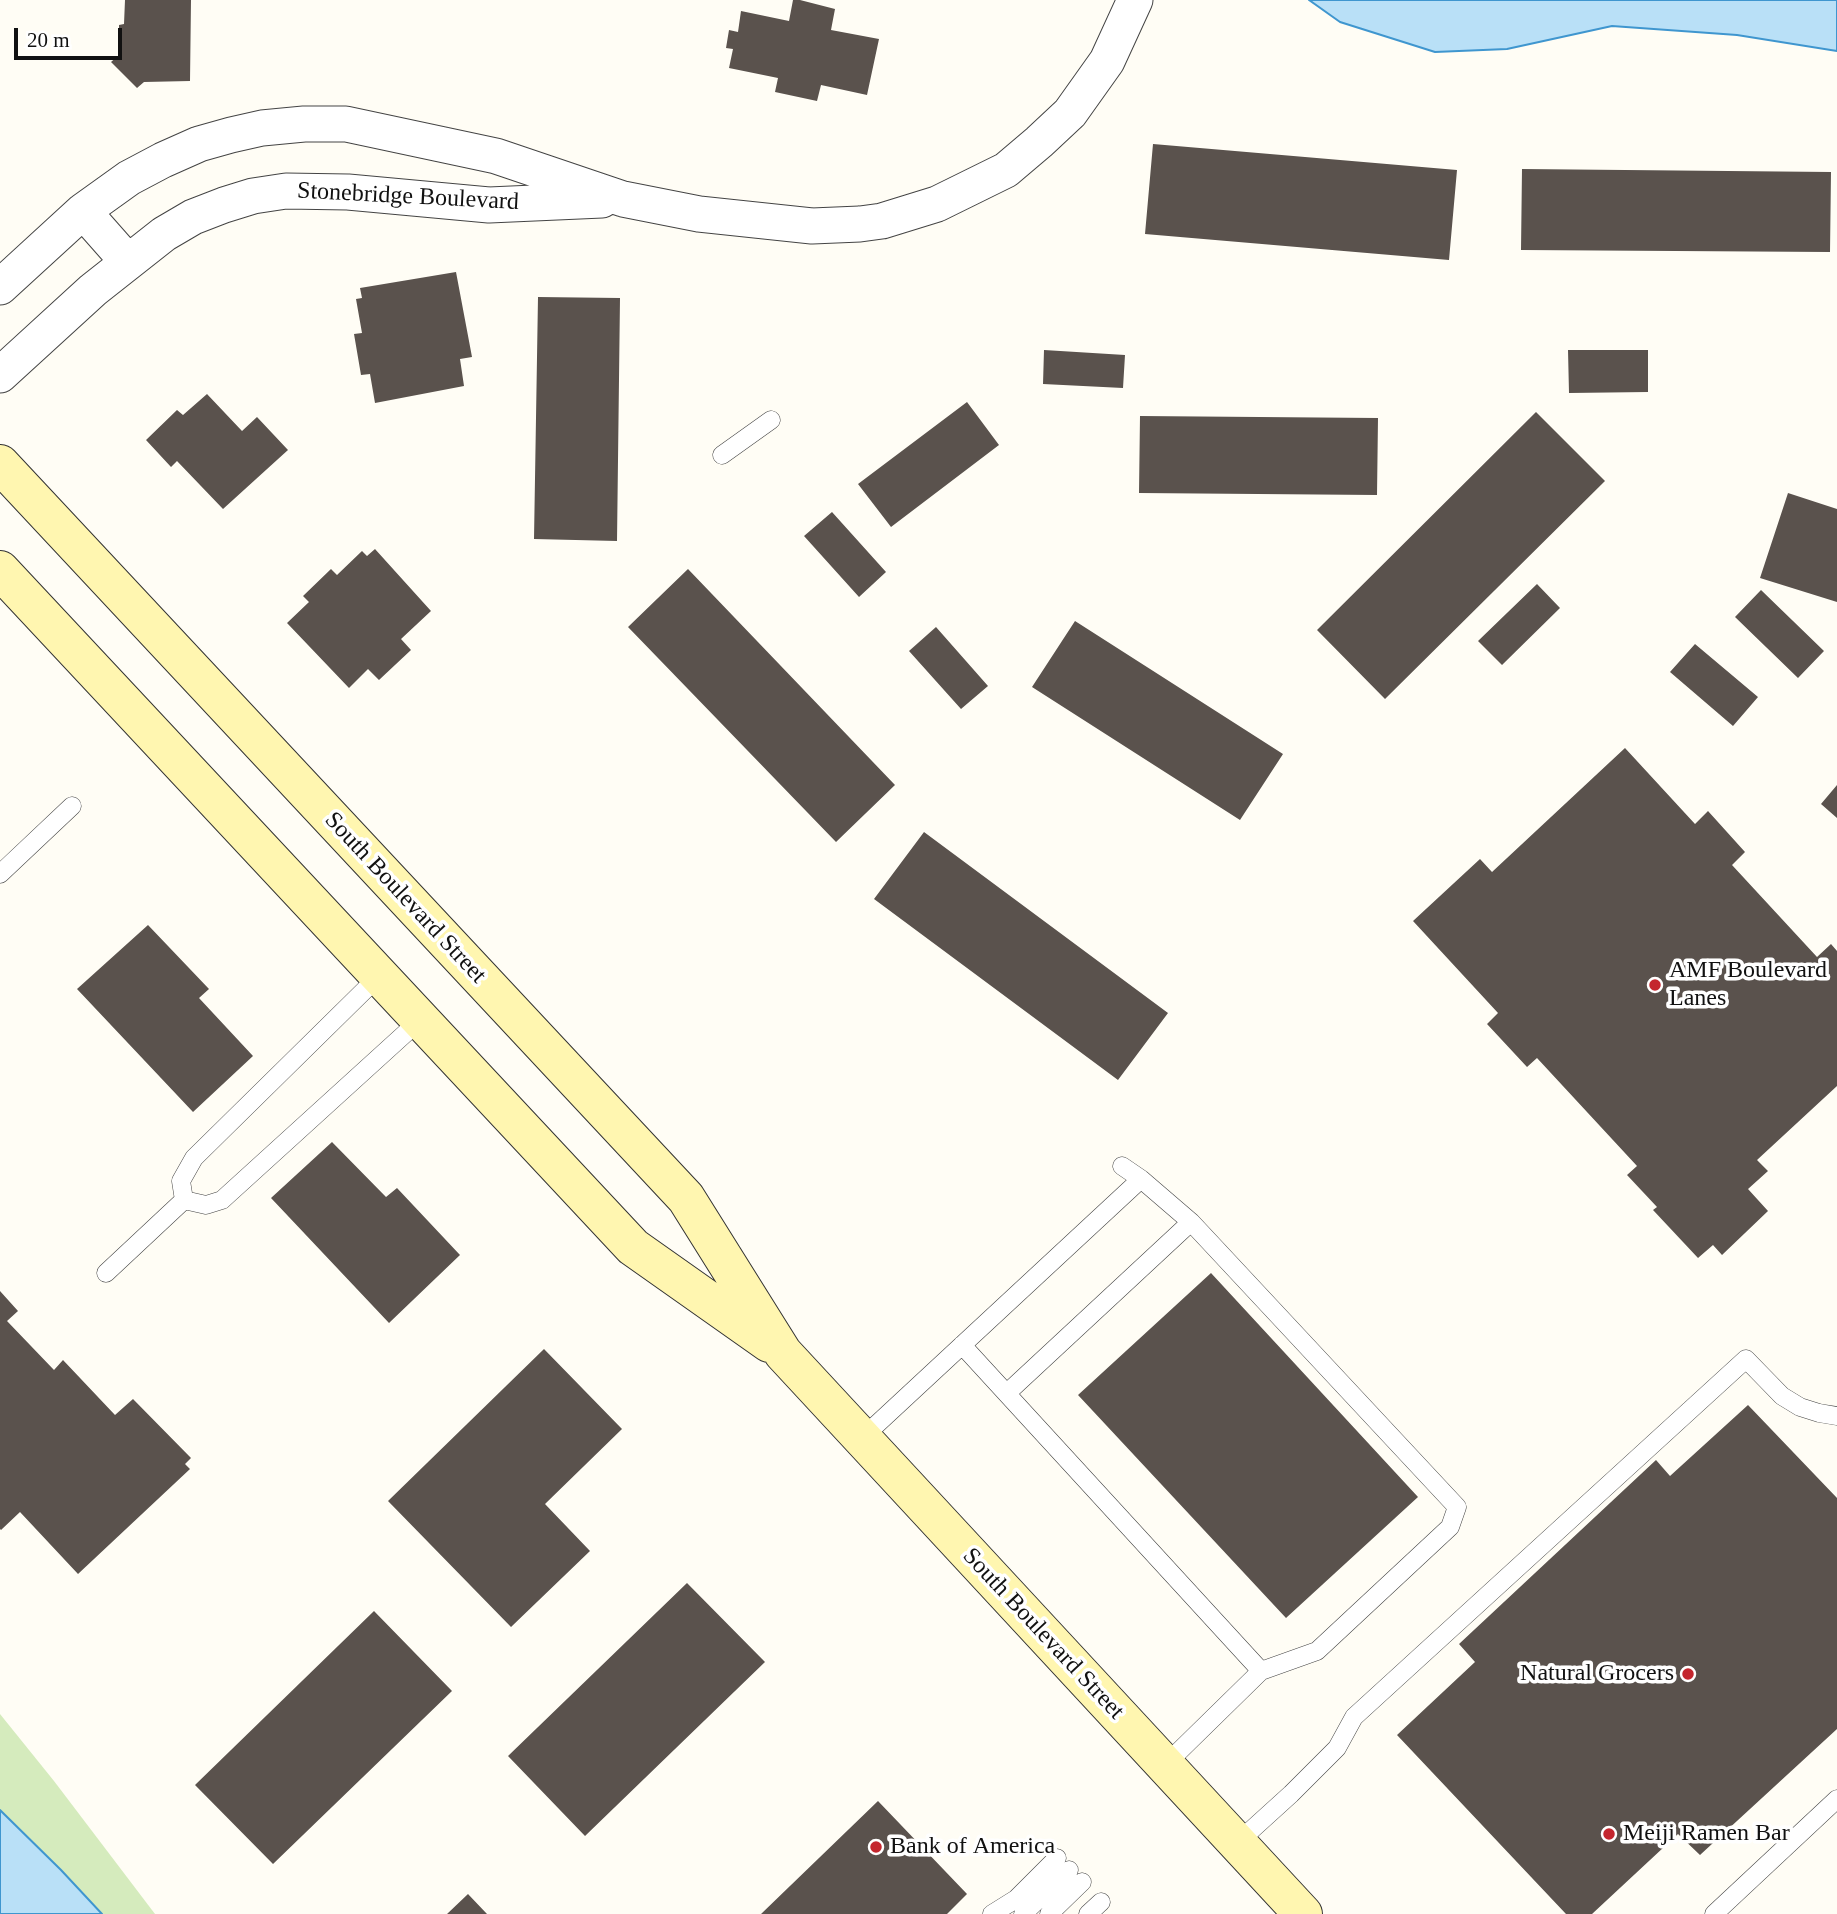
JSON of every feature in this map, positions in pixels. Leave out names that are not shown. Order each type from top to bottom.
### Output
[{"type":"main road","name":"South Boulevard Street","points":[[0,464],[686,1198],[783,1353],[1303,1914]]},
{"type":"main road","name":"South Boulevard Street","points":[[0,570],[633,1247],[783,1353]]},
{"type":"street","name":"Stonebridge Boulevard","points":[[0,286],[83,211],[129,178],[199,144],[262,128],[304,124],[346,124],[496,156],[623,199],[699,214],[812,226],[882,221],[937,204],[1006,170],[1039,142],[1070,113],[1107,61],[1135,0]]},
{"type":"street","name":"Stonebridge Boulevard","points":[[0,375],[93,290],[164,234],[193,218],[243,199],[286,191],[348,192],[489,205],[623,199]]},
{"type":"street","points":[[83,211],[128,262]]},
{"type":"lane","points":[[722,455],[771,420]]},
{"type":"lane","points":[[0,874],[72,806]]},
{"type":"lane","points":[[184,1200],[181,1181],[194,1158],[379,976]]},
{"type":"lane","points":[[184,1200],[206,1205],[222,1200],[420,1020]]},
{"type":"lane","points":[[1122,1166],[1191,1222],[1457,1507],[1450,1527],[1317,1651],[1261,1671],[1165,1765]]},
{"type":"lane","points":[[862,1438],[1141,1179]]},
{"type":"lane","points":[[106,1273],[184,1200]]},
{"type":"lane","points":[[1007,1393],[1191,1222]]},
{"type":"lane","points":[[962,1345],[1261,1671]]},
{"type":"lane","points":[[1237,1843],[1337,1748],[1354,1717],[1746,1359],[1782,1396],[1800,1407],[1837,1416]]},
{"type":"lane","points":[[1714,1914],[1837,1799]]},
{"type":"lane","points":[[992,1914],[1069,1870]]},
{"type":"lane","points":[[1023,1914],[1069,1870]]},
{"type":"lane","points":[[1049,1914],[1069,1870]]},
{"type":"green space","points":[[0,1714],[54,1781],[155,1914],[0,1914]]},
{"type":"water","points":[[1309,0],[1837,0],[1837,51],[1737,35],[1612,26],[1507,49],[1435,52],[1340,22]]},
{"type":"water","points":[[0,1810],[61,1870],[102,1914],[0,1914]]},
{"type":"building","points":[[125,0],[191,0],[190,81],[144,82],[137,88],[111,62],[119,55],[119,25],[124,24]]},
{"type":"building","points":[[793,0],[835,9],[831,30],[879,39],[867,95],[821,85],[817,101],[775,92],[778,78],[729,68],[733,49],[726,48],[729,30],[738,32],[741,11],[789,21]]},
{"type":"building","points":[[1153,144],[1457,170],[1449,260],[1145,234]]},
{"type":"building","points":[[1522,169],[1831,172],[1830,252],[1521,250]]},
{"type":"building","points":[[456,272],[472,357],[460,359],[464,386],[375,403],[370,374],[361,375],[354,334],[362,333],[356,299],[362,298],[360,288]]},
{"type":"building","points":[[538,297],[620,298],[617,541],[534,539]]},
{"type":"building","points":[[1044,350],[1125,355],[1123,388],[1043,384]]},
{"type":"building","points":[[1568,350],[1648,350],[1648,392],[1569,393]]},
{"type":"building","points":[[207,394],[242,431],[257,417],[288,450],[223,509],[177,461],[171,467],[146,440],[177,410],[183,415]]},
{"type":"building","points":[[967,402],[999,445],[891,527],[858,484]]},
{"type":"building","points":[[1536,412],[1605,481],[1385,699],[1317,630]]},
{"type":"building","points":[[1140,416],[1378,418],[1377,495],[1139,493]]},
{"type":"building","points":[[1788,493],[1837,509],[1837,602],[1760,578]]},
{"type":"building","points":[[832,512],[886,572],[859,597],[804,536]]},
{"type":"building","points":[[375,549],[431,611],[401,639],[411,650],[379,680],[368,669],[349,688],[287,623],[309,602],[303,596],[331,569],[337,575],[362,551],[367,556]]},
{"type":"building","points":[[688,569],[895,785],[836,842],[628,627]]},
{"type":"building","points":[[1537,584],[1560,608],[1502,665],[1478,641]]},
{"type":"building","points":[[1761,590],[1824,651],[1798,678],[1735,617]]},
{"type":"building","points":[[1075,621],[1283,754],[1240,820],[1032,687]]},
{"type":"building","points":[[936,627],[988,686],[961,709],[909,651]]},
{"type":"building","points":[[1695,644],[1758,697],[1733,726],[1670,672]]},
{"type":"building","name":"AMF Boulevard Lanes","points":[[1625,748],[1695,824],[1708,811],[1745,852],[1732,865],[1817,957],[1831,944],[1837,951],[1837,1086],[1757,1160],[1768,1171],[1748,1189],[1768,1211],[1722,1255],[1713,1245],[1698,1258],[1653,1210],[1657,1207],[1627,1175],[1637,1166],[1537,1058],[1527,1067],[1487,1024],[1498,1013],[1413,921],[1480,859],[1492,872]]},
{"type":"building","points":[[1837,785],[1837,818],[1821,804]]},
{"type":"building","points":[[924,832],[1168,1013],[1118,1080],[874,899]]},
{"type":"building","points":[[148,925],[209,989],[199,998],[253,1056],[193,1112],[77,989]]},
{"type":"building","points":[[332,1142],[386,1197],[397,1188],[460,1255],[389,1323],[271,1198]]},
{"type":"building","points":[[1211,1273],[1418,1497],[1286,1618],[1078,1395]]},
{"type":"building","points":[[0,1291],[18,1311],[7,1321],[54,1370],[63,1360],[115,1415],[133,1399],[191,1458],[185,1464],[190,1469],[78,1574],[20,1512],[0,1529]]},
{"type":"building","points":[[544,1349],[622,1429],[545,1504],[590,1551],[511,1627],[388,1501]]},
{"type":"building","points":[[1748,1405],[1837,1498],[1837,1729],[1700,1855],[1678,1834],[1592,1914],[1566,1914],[1397,1735],[1475,1662],[1459,1644],[1656,1460],[1670,1476]]},
{"type":"building","points":[[687,1583],[765,1662],[585,1836],[508,1756]]},
{"type":"building","points":[[374,1611],[452,1691],[273,1864],[195,1785]]},
{"type":"building","name":"Bank of America","points":[[878,1801],[967,1894],[947,1914],[761,1914]]},
{"type":"building","points":[[468,1894],[487,1914],[447,1914]]},
{"type":"place","name":"AMF Boulevard Lanes","points":[[1655,985]]},
{"type":"place","name":"Natural Grocers","points":[[1688,1674]]},
{"type":"place","name":"Meiji Ramen Bar","points":[[1609,1834]]},
{"type":"place","name":"Bank of America","points":[[876,1847]]}]
